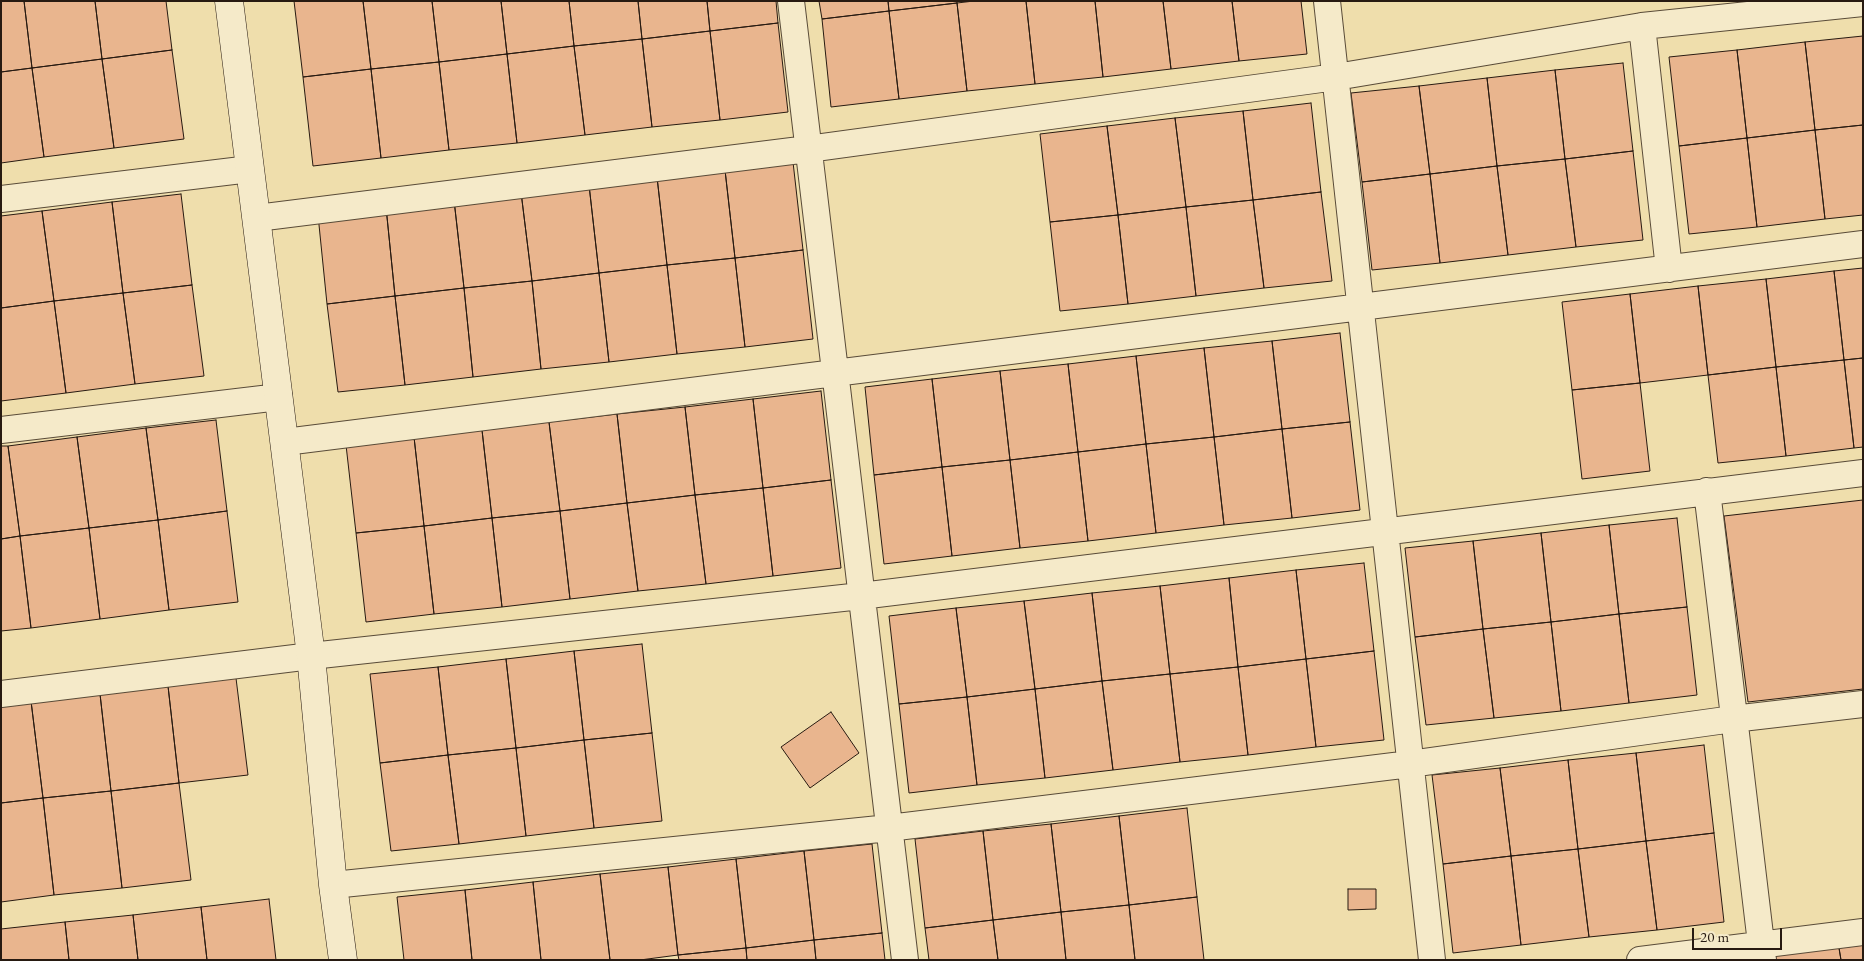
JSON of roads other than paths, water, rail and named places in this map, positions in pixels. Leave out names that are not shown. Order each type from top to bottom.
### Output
[{"type":"street","points":[[229,1],[311,656],[343,960]]},
{"type":"street","points":[[791,1],[905,960]]},
{"type":"street","points":[[1327,1],[1432,960]]},
{"type":"street","points":[[257,218],[808,149],[1336,77],[1642,26],[1863,3]]},
{"type":"street","points":[[1642,26],[1669,269]]},
{"type":"street","points":[[1,199],[250,169]]},
{"type":"street","points":[[285,442],[1863,244]]},
{"type":"street","points":[[1,430],[279,396]]},
{"type":"street","points":[[1,694],[311,656],[861,596],[1863,473]]},
{"type":"street","points":[[1707,491],[1762,952]]},
{"type":"street","points":[[334,886],[889,828],[1410,764],[1733,719],[1863,704]]},
{"type":"street","points":[[1640,960],[1762,952],[1863,932]]}]
